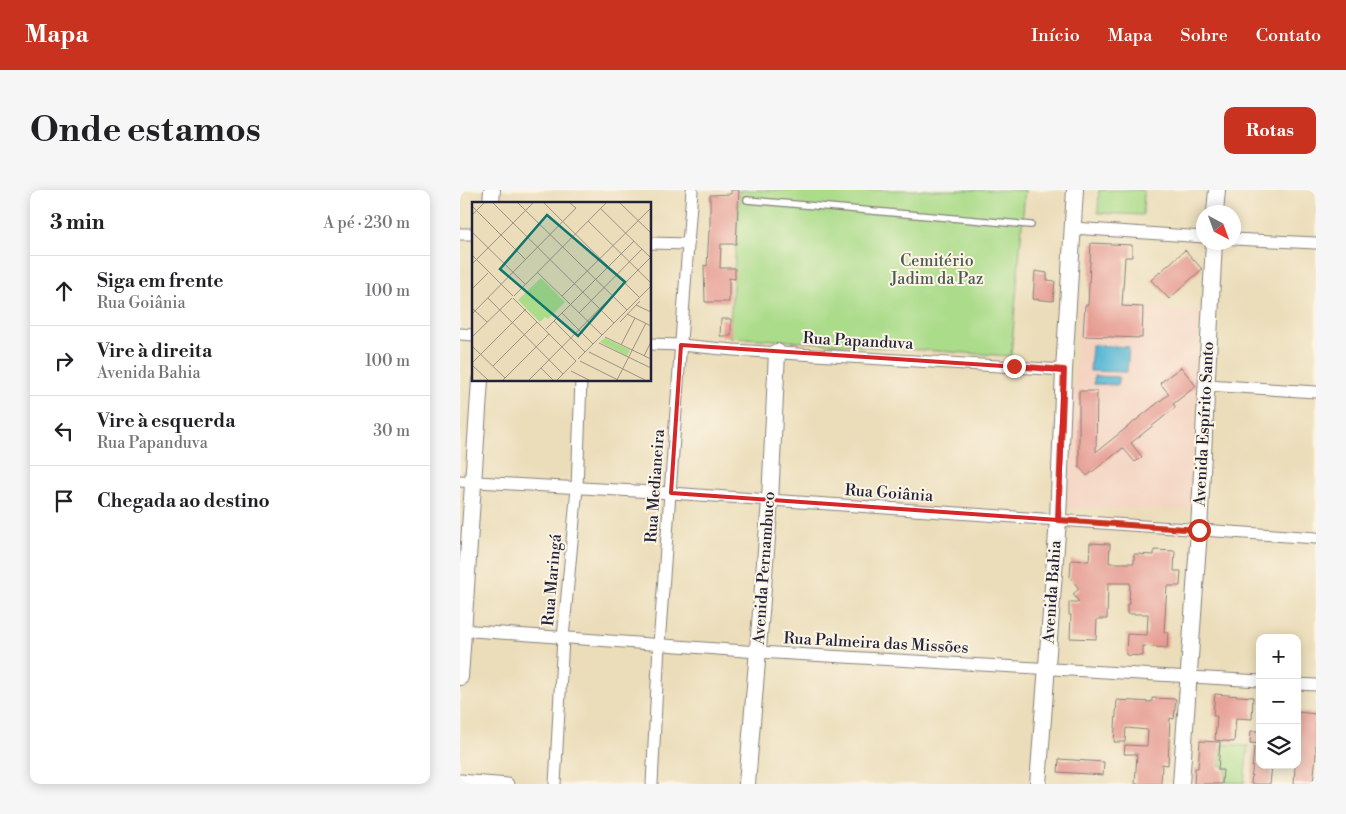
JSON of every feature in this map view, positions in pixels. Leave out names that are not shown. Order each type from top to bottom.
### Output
[{"type":"street","name":"Rua Medianeira","points":[[652,784],[659,645],[692,190]]},
{"type":"street","name":"Avenida Bahia","points":[[1038,784],[1058,520],[1064,370],[1075,190]]},
{"type":"street","points":[[1216,205],[1217,190]]},
{"type":"street","points":[[1073,228],[1196,236]]},
{"type":"street","points":[[1241,239],[1316,242]]},
{"type":"street","points":[[651,243],[688,244]]},
{"type":"street","name":"Avenida Espírito Santo","points":[[1181,784],[1199,530],[1214,250]]},
{"type":"street","name":"Rua Papanduva","points":[[651,344],[1064,370]]},
{"type":"street","name":"Avenida Pernambuco","points":[[747,784],[770,501],[777,352]]},
{"type":"street","points":[[460,677],[467,481],[480,381]]},
{"type":"street","name":"Rua Maringá","points":[[555,784],[563,638],[577,488],[581,381]]},
{"type":"street","points":[[1206,384],[1316,392]]},
{"type":"street","name":"Rua Goiânia","points":[[467,481],[671,493],[1316,538]]},
{"type":"street","name":"Rua Palmeira das Missões","points":[[461,630],[758,652],[1256,681]]},
{"type":"street","points":[[1301,684],[1316,685]]},
{"type":"street","points":[[460,780],[508,784]]},
{"type":"lane","points":[[747,200],[1031,225]]},
{"type":"highlighted area","points":[[681,345],[1064,370],[1058,520],[671,493]]},
{"type":"shaded area","points":[[1079,301],[1200,311],[1191,510],[1066,508]]},
{"type":"green space","name":"Cemitério Jadim da Paz","points":[[740,190],[1025,190],[1011,356],[729,337]]},
{"type":"green space","points":[[1099,190],[1144,190],[1143,215],[1098,213]]},
{"type":"green space","points":[[1222,744],[1248,746],[1244,783],[1225,782],[1226,767],[1220,766]]},
{"type":"water","points":[[1092,345],[1129,347],[1127,372],[1090,371]]},
{"type":"water","points":[[1094,376],[1119,377],[1118,385],[1094,384]]},
{"type":"building","points":[[731,190],[739,190],[736,244],[721,244],[720,268],[735,268],[735,279],[729,278],[729,302],[705,302],[704,265],[707,266],[710,231],[710,195],[731,194]]},
{"type":"building","points":[[1091,243],[1132,245],[1132,257],[1125,257],[1122,306],[1143,307],[1142,338],[1083,336],[1085,305],[1088,305]]},
{"type":"building","points":[[1185,250],[1202,269],[1169,299],[1151,280]]},
{"type":"building","points":[[1035,271],[1047,273],[1047,280],[1055,281],[1053,301],[1033,299]]},
{"type":"building","points":[[721,319],[731,319],[731,336],[720,336]]},
{"type":"building","points":[[1181,367],[1196,386],[1173,404],[1176,407],[1131,443],[1142,457],[1135,462],[1123,448],[1087,476],[1079,467],[1079,391],[1097,391],[1096,452],[1169,394],[1160,383]]},
{"type":"building","points":[[1090,543],[1110,544],[1109,563],[1134,563],[1134,554],[1154,555],[1154,550],[1175,551],[1174,571],[1181,571],[1180,586],[1167,586],[1164,632],[1168,632],[1167,648],[1143,646],[1143,656],[1126,655],[1127,634],[1147,635],[1148,614],[1127,614],[1130,583],[1108,583],[1107,619],[1097,619],[1096,639],[1070,638],[1071,615],[1069,615],[1069,602],[1079,602],[1073,594],[1079,589],[1070,577],[1071,560],[1089,561]]},
{"type":"building","points":[[1215,694],[1253,697],[1252,719],[1236,718],[1234,742],[1215,740],[1217,716],[1213,716]]},
{"type":"building","points":[[1152,698],[1176,699],[1174,719],[1170,718],[1168,765],[1162,764],[1161,784],[1135,784],[1137,754],[1124,754],[1125,745],[1147,746],[1148,730],[1126,728],[1125,742],[1114,742],[1117,700],[1152,702]]},
{"type":"building","points":[[1301,712],[1316,714],[1316,755],[1313,784],[1294,784],[1295,769],[1301,769]]},
{"type":"building","points":[[1251,731],[1256,731],[1256,744],[1250,743]]},
{"type":"building","points":[[1200,741],[1220,742],[1218,770],[1223,770],[1222,784],[1194,784],[1195,768],[1198,768]]},
{"type":"building","points":[[1254,747],[1256,747],[1256,769],[1272,769],[1270,784],[1251,784]]},
{"type":"building","points":[[1059,759],[1104,762],[1103,775],[1058,772]]},
{"type":"route","points":[[1014,366],[1064,370],[1058,520],[1199,530]]}]
